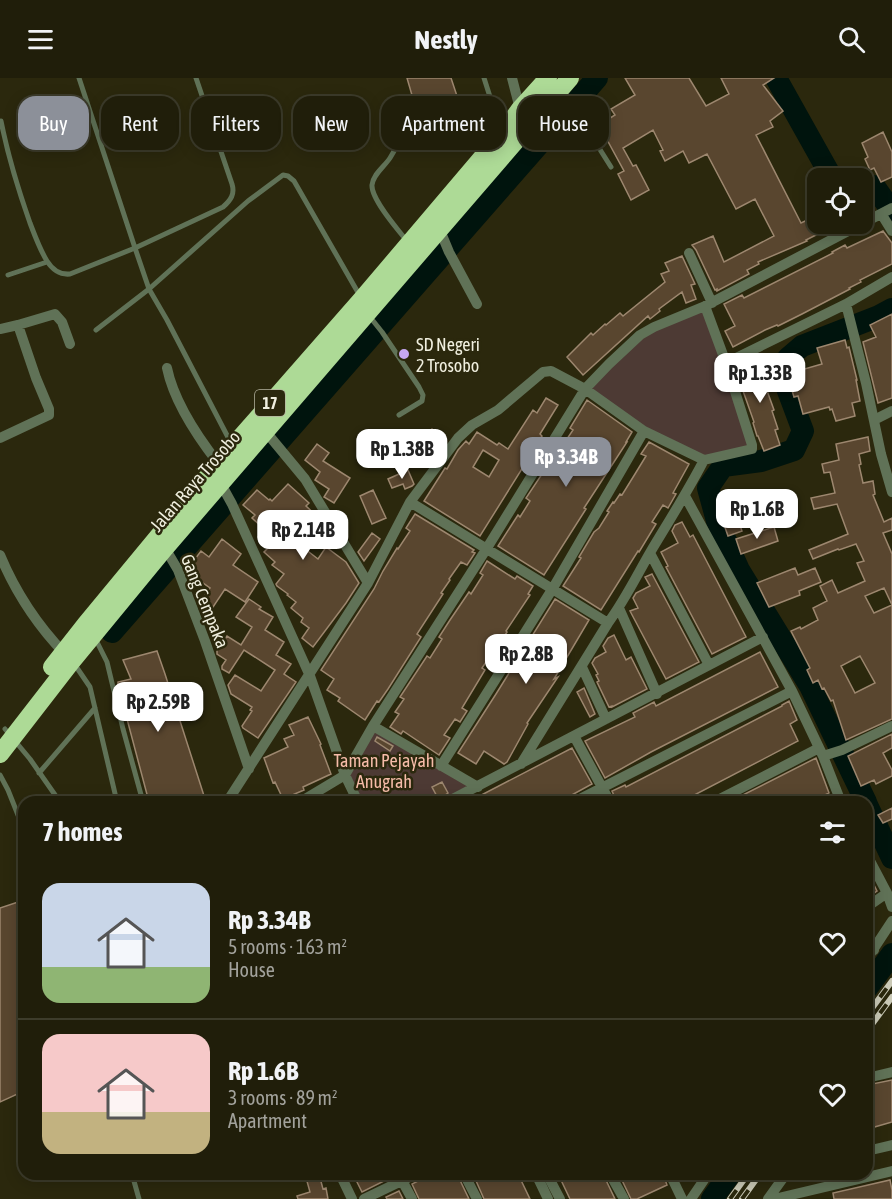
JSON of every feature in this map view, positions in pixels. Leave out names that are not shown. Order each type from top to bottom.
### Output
[{"type":"highway","name":"Jalan Raya Trosobo","points":[[538,96],[552,86]]},
{"type":"highway","name":"Jalan Raya Trosobo","points":[[92,635],[268,435],[552,86]]},
{"type":"highway","name":"Jalan Raya Trosobo","points":[[506,128],[518,112]]},
{"type":"highway","name":"Jalan Raya Trosobo","points":[[0,754],[10,738],[92,635],[218,463],[367,311],[409,243],[439,227],[491,150]]},
{"type":"street","points":[[512,78],[518,101]]},
{"type":"street","points":[[310,796],[345,775],[373,726],[487,548],[585,388],[609,364],[640,335],[654,327],[708,304],[887,212],[892,231]]},
{"type":"street","points":[[439,227],[477,304]]},
{"type":"street","points":[[231,796],[368,583],[410,502],[458,438],[472,425],[498,410],[543,372],[549,370],[585,388],[645,431],[704,460],[750,450],[752,447],[708,304],[689,253]]},
{"type":"street","points":[[726,363],[847,307],[892,277]]},
{"type":"street","points":[[847,307],[866,383],[880,454],[892,492]]},
{"type":"street","points":[[0,329],[55,314],[62,322],[70,344]]},
{"type":"street","points":[[0,438],[49,415],[49,409],[18,325]]},
{"type":"street","points":[[167,368],[170,383],[198,437],[218,463]]},
{"type":"street","points":[[874,420],[892,411]]},
{"type":"street","points":[[441,766],[553,588],[645,431]]},
{"type":"street","points":[[268,435],[305,479],[368,583]]},
{"type":"street","points":[[521,764],[619,608],[704,460]]},
{"type":"street","points":[[223,488],[310,676],[345,775],[355,796]]},
{"type":"street","points":[[685,496],[792,691],[830,752],[837,796]]},
{"type":"street","points":[[410,502],[608,623]]},
{"type":"street","name":"Gang Cempaka","points":[[166,551],[177,568],[205,641],[249,769]]},
{"type":"street","points":[[650,553],[709,665]]},
{"type":"street","points":[[0,555],[8,573],[36,618],[51,639],[72,661]]},
{"type":"street","points":[[619,608],[657,694]]},
{"type":"street","points":[[459,796],[764,638]]},
{"type":"street","points":[[582,667],[606,719]]},
{"type":"street","points":[[586,796],[792,691]]},
{"type":"street","points":[[373,726],[478,787]]},
{"type":"street","points":[[728,796],[892,726]]},
{"type":"street","points":[[574,735],[607,796]]},
{"type":"street","points":[[873,866],[892,907]]},
{"type":"street","points":[[873,903],[887,893]]},
{"type":"street","points":[[874,950],[892,921]]},
{"type":"street","points":[[873,1077],[892,1072]]},
{"type":"street","points":[[873,1150],[892,1145]]},
{"type":"street","points":[[873,1176],[892,1171]]},
{"type":"street","points":[[343,1180],[352,1199]]},
{"type":"street","points":[[364,1199],[397,1180]]},
{"type":"street","points":[[402,1180],[412,1199]]},
{"type":"street","points":[[467,1180],[477,1199]]},
{"type":"street","points":[[613,1180],[624,1199]]},
{"type":"street","points":[[673,1180],[682,1199]]},
{"type":"street","points":[[691,1199],[704,1180]]},
{"type":"street","points":[[768,1199],[782,1180]]},
{"type":"street","points":[[774,1199],[854,1180]]},
{"type":"street","points":[[549,1192],[560,1199]]},
{"type":"lane","points":[[79,78],[149,289],[233,446]]},
{"type":"lane","points":[[1,121],[19,194],[34,233],[47,261],[57,272],[64,275],[70,274],[135,248],[223,207],[231,199],[232,184],[196,78]]},
{"type":"lane","points":[[484,78],[490,96]]},
{"type":"lane","points":[[552,86],[594,140],[611,167]]},
{"type":"lane","points":[[395,150],[376,175],[372,189],[394,226],[409,243]]},
{"type":"lane","points":[[96,330],[149,289],[248,201],[285,175],[294,181],[367,311],[423,395],[422,401],[399,415]]},
{"type":"lane","points":[[8,275],[47,261]]},
{"type":"lane","points":[[92,635],[105,657],[141,796]]},
{"type":"lane","points":[[72,661],[90,687],[116,796]]},
{"type":"lane","points":[[39,773],[95,708]]},
{"type":"lane","points":[[10,738],[30,759],[56,796]]},
{"type":"lane","points":[[0,775],[18,815]]},
{"type":"lane","points":[[134,1180],[140,1199]]},
{"type":"green space","points":[[703,308],[751,449],[704,458],[646,427],[589,388],[654,328]]},
{"type":"green space","name":"Taman Pejayah Anugrah","points":[[373,726],[478,787],[459,796],[355,796],[345,775]]},
{"type":"building","points":[[407,78],[451,78],[457,96],[412,96]]},
{"type":"building","points":[[625,78],[689,78],[706,106],[729,94],[721,78],[774,78],[763,85],[783,111],[770,121],[773,127],[756,135],[801,223],[807,220],[807,234],[818,234],[758,262],[759,264],[747,270],[749,274],[715,290],[692,245],[713,236],[724,262],[774,236],[755,199],[736,209],[707,154],[689,163],[683,151],[665,161],[660,151],[663,150],[653,130],[623,148],[633,166],[636,165],[649,190],[631,200],[618,174],[624,171],[609,143],[609,119],[615,115],[611,109],[635,95]]},
{"type":"building","points":[[883,132],[892,152],[892,177],[881,182],[874,168],[869,168],[865,159],[868,157],[862,143]]},
{"type":"building","points":[[883,231],[892,243],[892,264],[860,280],[861,282],[850,289],[733,347],[725,331],[735,326],[724,304],[742,295],[744,298],[845,245],[847,248]]},
{"type":"building","points":[[682,256],[695,284],[691,285],[696,299],[686,303],[682,292],[659,309],[660,311],[650,319],[648,316],[583,375],[567,357],[591,333],[593,335],[620,313],[623,316],[665,282],[661,274],[669,271],[665,263]]},
{"type":"building","points":[[892,314],[892,398],[878,403],[863,342],[876,337],[870,325]]},
{"type":"building","points":[[845,340],[847,348],[849,347],[860,401],[852,403],[855,416],[836,421],[829,407],[803,414],[798,396],[794,397],[787,374],[822,364],[817,348]]},
{"type":"building","points":[[762,362],[769,383],[765,385],[774,410],[772,411],[778,429],[775,430],[780,445],[764,451],[736,371]]},
{"type":"building","points":[[546,398],[558,405],[540,434],[542,436],[535,448],[480,536],[424,501],[458,450],[466,441],[469,444],[477,432],[508,449],[533,410],[537,413]],"holes":[[[483,450],[499,460],[489,477],[473,467]]]},
{"type":"building","points":[[587,400],[632,432],[544,575],[498,546],[530,501],[526,498],[573,430],[570,428]]},
{"type":"building","points":[[432,429],[443,438],[431,452],[420,444]]},
{"type":"building","points":[[868,437],[870,451],[859,454],[863,483],[873,481],[875,494],[873,495],[884,522],[892,518],[892,530],[883,533],[892,554],[892,605],[892,719],[846,740],[833,700],[831,701],[824,688],[822,689],[818,680],[813,683],[807,670],[810,668],[791,631],[800,627],[801,629],[818,620],[813,608],[827,601],[820,586],[832,580],[838,593],[865,581],[857,563],[864,561],[856,544],[813,559],[809,550],[848,534],[837,504],[814,509],[811,498],[835,493],[830,472],[824,473],[822,464],[839,460],[836,444]],"holes":[[[884,588],[892,605],[874,613],[865,596]],[[860,656],[875,683],[855,693],[841,666]]]},
{"type":"building","points":[[649,442],[689,464],[673,493],[676,494],[668,508],[663,505],[652,522],[656,524],[601,610],[563,586],[594,532],[609,512],[607,511],[620,494],[622,495],[646,456],[641,454]]},
{"type":"building","points":[[317,444],[329,453],[323,461],[350,478],[334,503],[324,497],[329,489],[315,480],[320,472],[305,460]]},
{"type":"building","points":[[408,470],[414,484],[405,489],[403,484],[392,488],[388,479]]},
{"type":"building","points":[[288,484],[309,503],[306,506],[322,521],[300,545],[318,559],[326,547],[346,562],[359,583],[313,647],[302,638],[309,628],[301,622],[303,618],[291,608],[296,602],[276,584],[284,574],[272,565],[275,562],[264,552],[269,547],[258,537],[265,530],[252,518],[255,515],[243,505],[257,490],[272,501]]},
{"type":"building","points":[[373,490],[386,518],[372,524],[360,496]]},
{"type":"building","points":[[740,493],[743,502],[726,508],[723,499]]},
{"type":"building","points":[[735,511],[742,531],[728,536],[721,516]]},
{"type":"building","points":[[415,514],[474,550],[472,552],[475,553],[467,565],[461,562],[449,579],[441,593],[443,594],[417,634],[421,637],[365,720],[338,701],[340,698],[327,690],[334,679],[321,670],[410,531],[406,528]]},
{"type":"building","points":[[682,522],[690,537],[693,535],[746,637],[712,654],[666,567],[668,566],[661,552],[678,543],[672,531],[675,525]]},
{"type":"building","points":[[774,527],[778,541],[741,554],[736,539]]},
{"type":"building","points":[[372,533],[380,539],[364,561],[358,552]]},
{"type":"building","points":[[222,539],[241,554],[233,565],[258,582],[245,602],[225,589],[211,610],[200,603],[210,588],[186,571],[201,551],[209,557]]},
{"type":"building","points":[[487,561],[515,579],[517,576],[533,586],[528,594],[530,595],[507,632],[482,668],[485,670],[462,708],[467,711],[460,722],[455,719],[444,735],[450,738],[439,755],[403,731],[401,734],[390,727],[399,714],[395,712],[404,699],[400,697],[427,656],[430,658],[442,639],[439,637],[469,592],[471,594],[483,575],[480,573]]},
{"type":"building","points":[[795,568],[798,575],[815,568],[821,582],[799,591],[800,595],[769,607],[757,583]]},
{"type":"building","points":[[652,574],[699,662],[666,679],[630,611],[638,608],[633,598],[636,593],[650,586],[645,577]]},
{"type":"building","points":[[249,599],[261,607],[259,609],[273,617],[265,630],[284,642],[276,655],[291,664],[284,674],[296,682],[258,738],[242,726],[252,711],[250,710],[252,707],[231,694],[228,685],[235,675],[261,691],[275,670],[244,650],[229,673],[222,669],[226,660],[217,654],[227,636],[241,645],[252,627],[236,617]]},
{"type":"building","points":[[555,599],[589,620],[554,679],[558,677],[527,723],[507,762],[504,764],[484,751],[476,764],[458,753]]},
{"type":"building","points":[[614,635],[626,660],[631,657],[647,689],[609,707],[597,682],[599,681],[596,675],[598,674],[592,663],[595,658],[606,652],[603,646],[608,638]]},
{"type":"building","points":[[157,651],[204,796],[147,796],[118,685],[118,682],[131,679],[123,660]]},
{"type":"building","points":[[760,652],[778,687],[605,778],[585,741],[635,717],[633,713],[654,702],[656,706]]},
{"type":"building","points":[[584,688],[595,714],[590,717],[577,692]]},
{"type":"building","points":[[789,701],[797,720],[790,724],[798,741],[693,796],[614,796],[612,791],[625,785],[626,787]]},
{"type":"building","points":[[308,717],[321,744],[331,774],[303,787],[304,790],[290,796],[282,796],[275,782],[273,783],[264,758],[288,747],[284,739],[294,735],[289,725]]},
{"type":"building","points":[[892,734],[892,748],[883,753],[892,770],[892,776],[876,784],[874,780],[861,786],[848,756]]},
{"type":"building","points":[[377,737],[393,746],[390,751],[375,741]]},
{"type":"building","points":[[572,748],[592,784],[571,796],[480,796]]},
{"type":"building","points":[[816,758],[829,793],[823,796],[741,796]]},
{"type":"building","points":[[442,782],[448,793],[444,796],[437,796],[432,787]]},
{"type":"building","points":[[892,808],[892,819],[883,823],[878,815]]},
{"type":"building","points":[[18,902],[18,1094],[0,1102],[0,908]]},
{"type":"building","points":[[892,1080],[892,1122],[873,1127],[873,1084]]},
{"type":"building","points":[[307,1180],[321,1180],[323,1189],[326,1188],[328,1199],[298,1199],[297,1196],[310,1192]]},
{"type":"building","points":[[356,1180],[386,1180],[362,1192]]},
{"type":"building","points":[[420,1180],[460,1180],[469,1199],[419,1199],[412,1184]]},
{"type":"building","points":[[476,1180],[521,1180],[530,1199],[484,1199]]},
{"type":"building","points":[[561,1180],[606,1180],[615,1199],[570,1199]]},
{"type":"building","points":[[622,1180],[665,1180],[667,1185],[637,1199],[631,1199]]},
{"type":"building","points":[[890,1180],[892,1199],[834,1199],[833,1193]]},
{"type":"building","points":[[399,1191],[403,1199],[387,1199],[386,1197]]},
{"type":"waterway","points":[[112,632],[597,78]]},
{"type":"waterway","points":[[776,78],[826,168]]},
{"type":"waterway","points":[[873,186],[892,211]]},
{"type":"waterway","points":[[863,796],[810,686],[739,570],[717,521],[708,488],[723,466],[761,461],[794,450],[803,431],[782,375],[788,358],[802,346],[892,309]]},
{"type":"waterway","points":[[873,818],[892,858]]},
{"type":"waterway","points":[[873,980],[892,954]]},
{"type":"waterway","points":[[712,1199],[726,1180]]},
{"type":"railway","points":[[873,1007],[892,981]]},
{"type":"railway","points":[[873,1023],[892,997]]},
{"type":"railway","points":[[730,1199],[744,1180]]},
{"type":"railway","points":[[742,1199],[756,1180]]},
{"type":"place","name":"SD Negeri 2 Trosobo","points":[[404,354]]}]
